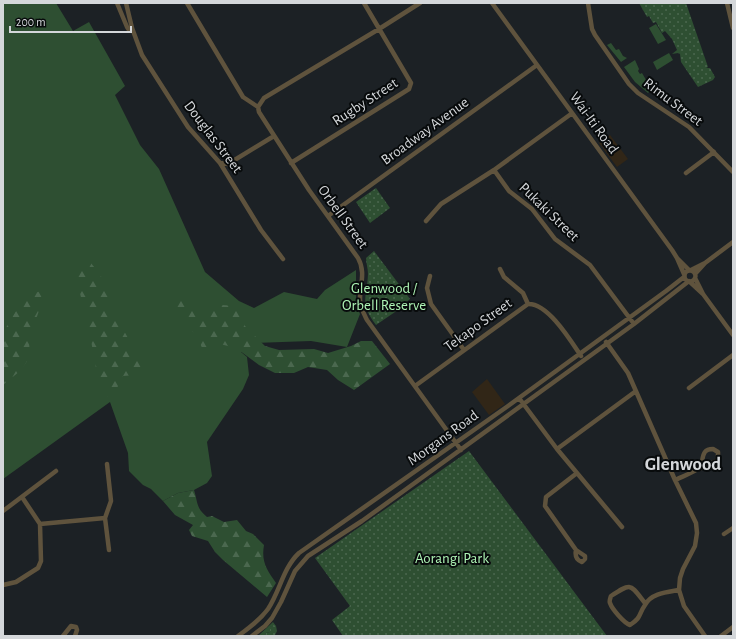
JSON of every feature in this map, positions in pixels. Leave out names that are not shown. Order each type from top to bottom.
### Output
[{"type":"street","points":[[116,3],[127,27],[129,30],[132,28]]},
{"type":"street","name":"Douglas Street","points":[[126,3],[132,28],[142,55],[188,127],[220,163],[261,230],[283,259]]},
{"type":"street","name":"Orbell Street","points":[[187,3],[243,97],[258,107],[259,112],[291,163],[362,265],[360,302],[364,314],[461,450]]},
{"type":"street","name":"Rugby Street","points":[[291,163],[408,89],[411,83],[364,3]]},
{"type":"street","points":[[258,107],[264,98],[420,3]]},
{"type":"street","name":"Wai-Iti Road","points":[[492,3],[677,258],[690,270]]},
{"type":"street","name":"Rimu Street","points":[[588,3],[592,29],[595,35],[630,84],[638,93],[689,127],[733,172]]},
{"type":"street","points":[[727,3],[733,28]]},
{"type":"street","name":"Broadway Avenue","points":[[328,216],[537,65]]},
{"type":"street","points":[[426,221],[441,204],[494,170],[572,114]]},
{"type":"street","points":[[220,163],[228,164],[274,136]]},
{"type":"street","points":[[686,173],[714,152]]},
{"type":"street","name":"Pukaki Street","points":[[494,170],[509,191],[532,209],[555,239],[590,266],[634,324]]},
{"type":"street","points":[[733,242],[705,263],[686,271],[684,275],[686,280],[703,294],[733,335]]},
{"type":"street","name":"Wai-Iti Road","points":[[677,258],[684,275]]},
{"type":"street","points":[[689,281],[693,280],[705,263]]},
{"type":"street","points":[[500,270],[504,277],[524,294],[528,304]]},
{"type":"street","points":[[690,270],[695,276],[703,294]]},
{"type":"street","name":"Morgans Road","points":[[238,636],[264,614],[273,600],[286,571],[299,553],[400,483],[580,354],[628,317],[677,283],[684,275]]},
{"type":"street","points":[[430,276],[427,288],[431,304],[464,350]]},
{"type":"street","name":"Morgans Road","points":[[252,636],[265,626],[275,614],[295,571],[304,560],[406,490],[634,324],[689,281]]},
{"type":"street","name":"Tekapo Street","points":[[415,386],[528,304],[537,305],[548,314],[557,323],[584,360]]},
{"type":"street","points":[[603,337],[625,367],[675,480],[696,522],[697,533],[695,546],[683,569],[680,578],[679,590],[684,606],[705,636]]},
{"type":"street","points":[[689,388],[733,355]]},
{"type":"street","points":[[557,449],[636,391]]},
{"type":"street","points":[[519,398],[557,449],[622,528]]},
{"type":"street","points":[[675,480],[699,469],[718,460],[718,452],[710,449],[704,453],[699,469]]},
{"type":"street","points":[[107,464],[111,501],[105,518],[109,550]]},
{"type":"street","points":[[3,511],[56,470]]},
{"type":"street","points":[[576,550],[545,506],[546,497],[577,473]]},
{"type":"street","points":[[400,483],[406,490]]},
{"type":"street","points":[[3,586],[16,582],[38,568],[42,561],[40,524],[22,497]]},
{"type":"street","points":[[40,524],[105,518]]},
{"type":"street","points":[[724,534],[733,528]]},
{"type":"street","points":[[645,603],[633,588],[628,586],[611,596],[610,599],[610,603],[625,623],[630,625],[640,618],[645,603],[658,594],[679,590]]},
{"type":"street","points":[[63,636],[71,626],[76,627],[77,630],[75,636]]},
{"type":"street","points":[[721,636],[733,627]]},
{"type":"shaded area","points":[[610,135],[628,159],[617,167],[599,143]]},
{"type":"shaded area","points":[[487,379],[505,404],[489,415],[472,392]]},
{"type":"green space","points":[[3,3],[56,3],[73,31],[89,22],[125,86],[115,95],[140,145],[159,169],[205,272],[239,301],[254,308],[284,292],[317,299],[325,290],[356,270],[356,304],[360,314],[347,347],[311,341],[253,343],[241,352],[247,357],[249,375],[243,389],[207,442],[212,476],[207,483],[194,490],[178,493],[163,501],[151,489],[143,485],[129,471],[128,453],[110,402],[3,479]]},
{"type":"green space","points":[[639,3],[686,3],[708,67],[706,68],[710,68],[715,77],[713,80],[698,87],[681,62],[680,54],[672,54],[677,50],[672,39],[665,31],[662,33],[656,22],[653,23],[649,16],[647,17]]},
{"type":"green space","points":[[656,24],[666,40],[658,44],[649,28]]},
{"type":"green space","points":[[611,43],[616,50],[619,49],[623,56],[627,58],[621,62],[607,45]]},
{"type":"green space","points":[[669,53],[673,60],[657,70],[653,62]]},
{"type":"green space","points":[[635,60],[639,69],[638,71],[640,74],[642,73],[649,85],[647,87],[650,91],[648,93],[635,82],[624,67]]},
{"type":"green space","points":[[376,188],[390,208],[370,223],[356,202]]},
{"type":"green space","name":"Glenwood / Orbell Reserve","points":[[374,251],[410,299],[395,312],[376,325],[367,311],[365,300],[368,274],[366,258]]},
{"type":"green space","points":[[79,257],[87,258],[108,287],[110,305],[142,364],[136,375],[123,376],[110,402],[96,368],[88,324],[77,282],[76,267]]},
{"type":"green space","points":[[41,291],[42,297],[40,308],[32,329],[30,340],[30,357],[20,371],[3,385],[3,334],[21,303],[31,294]]},
{"type":"green space","points":[[183,295],[200,308],[222,305],[236,306],[245,326],[265,346],[279,350],[314,349],[328,353],[351,346],[361,341],[372,341],[390,364],[354,390],[338,380],[327,370],[308,367],[294,373],[275,373],[259,365],[236,348],[220,344],[204,352],[197,337],[180,316],[174,304]]},
{"type":"green space","name":"Aorangi Park","points":[[469,451],[607,636],[343,636],[332,620],[350,606],[315,558]]},
{"type":"green space","points":[[194,490],[199,508],[203,514],[207,517],[212,516],[224,522],[237,520],[246,531],[253,534],[264,545],[264,561],[276,583],[267,597],[223,560],[215,552],[208,541],[192,536],[189,530],[193,525],[175,515],[163,501],[178,493]]},
{"type":"green space","points":[[273,622],[276,626],[271,626],[270,632],[266,633],[265,636],[258,636]]},
{"type":"green space","points":[[273,625],[276,626],[277,631],[275,635],[265,636],[266,633],[270,632],[270,627]]},
{"type":"district","name":"Glenwood","points":[[683,464]]}]
